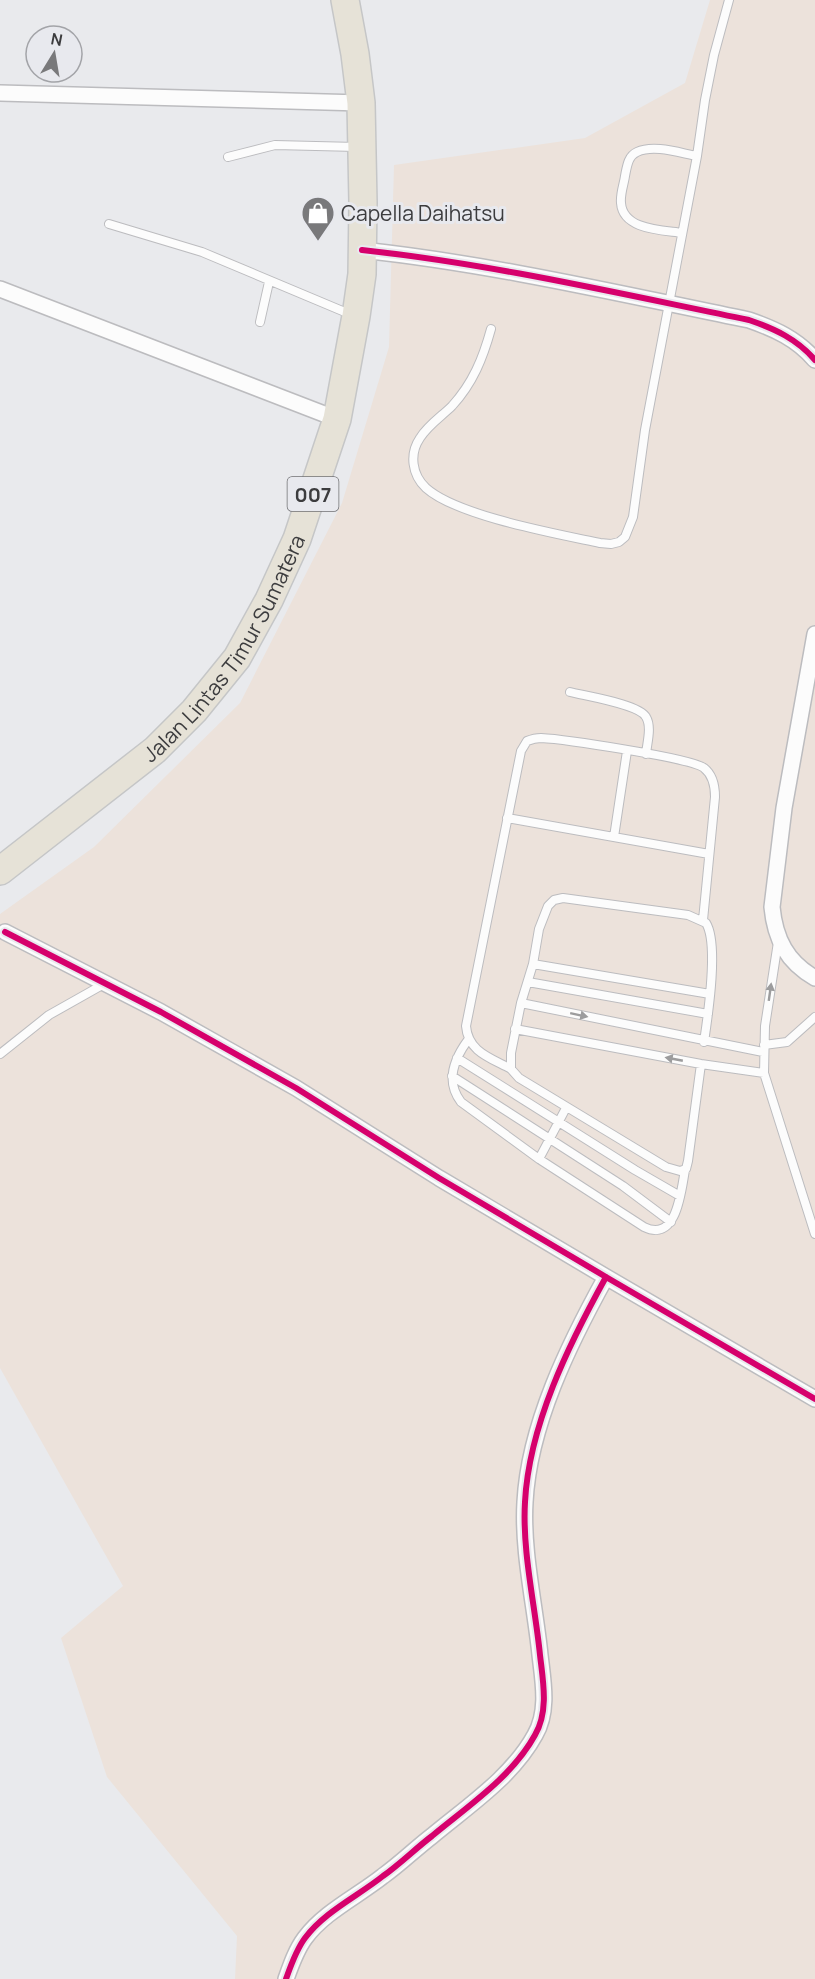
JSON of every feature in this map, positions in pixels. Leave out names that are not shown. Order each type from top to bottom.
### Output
[{"type":"highway","name":"Jalan Lintas Timur Sumatera","points":[[0,871],[155,750],[194,711],[237,658],[269,600],[297,539],[337,419],[356,316],[362,250],[361,103],[345,0]]},
{"type":"street","points":[[0,93],[361,103]]},
{"type":"street","points":[[362,250],[418,256],[502,271],[749,320],[772,328],[797,343],[815,360]]},
{"type":"street","points":[[0,288],[337,419]]},
{"type":"street","points":[[815,634],[786,797],[772,907],[778,939],[794,963],[815,978]]},
{"type":"street","points":[[5,932],[170,1017],[296,1088],[429,1172],[815,1399]]},
{"type":"street","points":[[286,1979],[294,1957],[305,1938],[316,1926],[383,1876],[490,1789],[520,1757],[536,1734],[542,1716],[544,1697],[538,1627],[524,1524],[527,1480],[541,1421],[553,1387],[579,1328],[606,1277]]},
{"type":"lane","points":[[491,329],[480,366],[470,385],[420,437],[413,458],[413,467],[417,477],[426,488],[444,500],[475,512],[558,534],[610,544],[619,542],[625,537],[633,517],[645,430],[697,156],[705,100],[729,0]]},
{"type":"lane","points":[[228,157],[275,145],[361,147]]},
{"type":"lane","points":[[682,233],[654,229],[629,221],[622,212],[621,198],[629,160],[636,152],[652,149],[697,156]]},
{"type":"lane","points":[[109,224],[202,252],[269,282],[356,316]]},
{"type":"lane","points":[[260,322],[269,282]]},
{"type":"lane","points":[[570,692],[633,708],[645,714],[649,732],[646,754]]},
{"type":"lane","points":[[685,1170],[666,1167],[566,1108],[519,1078],[511,1069],[474,1047],[468,1040],[466,1021],[507,818],[521,751],[529,740],[558,740],[692,762],[708,772],[715,790],[703,920]]},
{"type":"lane","points":[[614,837],[627,751]]},
{"type":"lane","points":[[507,818],[709,854]]},
{"type":"lane","points":[[511,1069],[515,1029],[533,964],[542,917],[550,903],[558,899],[688,915],[703,920],[709,927],[712,939],[710,994],[704,1042]]},
{"type":"lane","points":[[778,939],[768,1007],[764,1073],[815,1234]]},
{"type":"lane","points":[[533,964],[710,994]]},
{"type":"lane","points":[[528,982],[708,1014]]},
{"type":"lane","points":[[0,1054],[48,1016],[104,984]]},
{"type":"lane","points":[[522,1003],[704,1042],[764,1049],[787,1042],[815,1017]]},
{"type":"lane","points":[[515,1029],[701,1064],[764,1073]]},
{"type":"lane","points":[[468,1040],[457,1058],[452,1076],[453,1088],[461,1102],[539,1159],[648,1230],[661,1230],[671,1222],[680,1196],[692,1135],[701,1064]]},
{"type":"lane","points":[[457,1058],[680,1196]]},
{"type":"lane","points":[[452,1076],[623,1186],[671,1222]]},
{"type":"lane","points":[[539,1159],[566,1108]]},
{"type":"shaded area","points":[[710,0],[815,0],[815,1979],[235,1979],[237,1936],[107,1777],[61,1638],[123,1586],[0,1368],[0,914],[94,847],[240,703],[342,503],[389,347],[394,165],[585,138],[685,83]]},
{"type":"cycle path","points":[[362,250],[508,271],[749,320],[785,336],[801,346],[815,360]]},
{"type":"cycle path","points":[[5,932],[161,1012],[296,1088],[439,1178],[815,1399]]},
{"type":"cycle path","points":[[286,1979],[305,1938],[322,1920],[395,1867],[502,1778],[535,1735],[544,1706],[538,1636],[525,1540],[528,1473],[534,1444],[553,1386],[578,1330],[606,1277]]},
{"type":"place","name":"Capella Daihatsu","points":[[318,242]]}]
